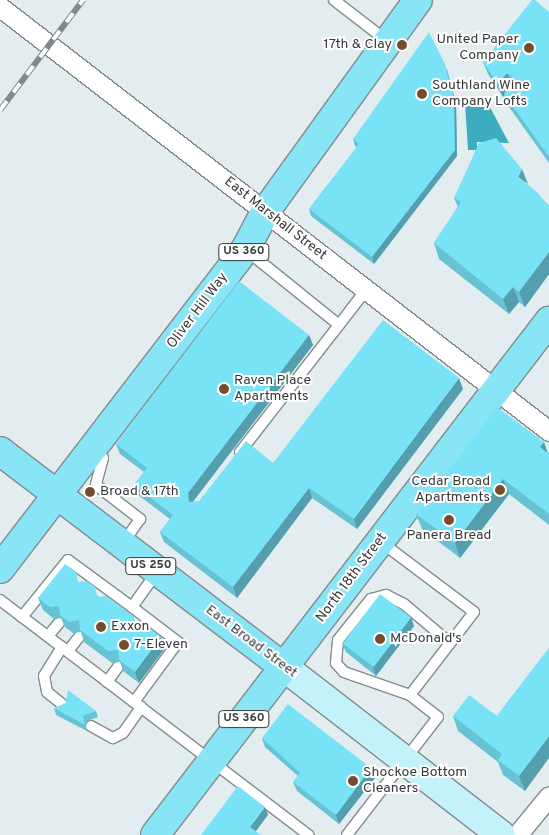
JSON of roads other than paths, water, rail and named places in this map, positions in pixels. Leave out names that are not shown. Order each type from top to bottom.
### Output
[{"type":"main road","name":"Oliver Hill Way","points":[[57,495],[245,250],[265,212],[418,0]]},
{"type":"main road","name":"North 18th Street","points":[[158,834],[549,321]]},
{"type":"main road","name":"East Broad Street","points":[[0,451],[405,759],[501,835]]},
{"type":"main road","name":"US 360","points":[[0,569],[57,495]]},
{"type":"street","name":"East Marshall Street","points":[[0,7],[549,431]]},
{"type":"street","points":[[518,835],[549,796]]},
{"type":"lane","points":[[334,0],[388,42]]},
{"type":"lane","points":[[245,250],[339,325]]},
{"type":"lane","points":[[233,462],[366,290]]},
{"type":"lane","points":[[92,449],[103,458],[96,485],[140,519],[122,544]]},
{"type":"lane","points":[[380,541],[474,612],[410,695]]},
{"type":"lane","points":[[22,617],[68,560],[178,642],[137,704],[123,733],[113,738],[91,726]]},
{"type":"lane","points":[[132,607],[158,571]]},
{"type":"lane","points":[[86,588],[93,579]]},
{"type":"lane","points":[[105,603],[113,593]]},
{"type":"lane","points":[[347,835],[438,717],[410,695],[344,672],[336,663],[338,640],[371,599],[386,595],[404,604],[450,643]]},
{"type":"lane","points":[[0,600],[309,835]]},
{"type":"lane","points":[[143,632],[152,622]]},
{"type":"lane","points":[[48,636],[59,623]]},
{"type":"lane","points":[[64,705],[47,692],[44,676],[65,649],[78,637]]},
{"type":"lane","points":[[107,682],[118,667]]},
{"type":"water","points":[[484,96],[509,143],[477,142],[477,150],[468,150],[465,103]]},
{"type":"railway","points":[[0,110],[83,0]]},
{"type":"place","name":"17th & Clay","points":[[402,45]]},
{"type":"place","name":"United Paper Company","points":[[529,48]]},
{"type":"place","name":"Southland Wine Company Lofts","points":[[422,94]]},
{"type":"place","name":"Raven Place Apartments","points":[[224,389]]},
{"type":"place","name":"Cedar Broad Apartments","points":[[500,490]]},
{"type":"place","name":"Broad & 17th","points":[[90,492]]},
{"type":"place","name":"Panera Bread","points":[[449,520]]},
{"type":"place","name":"Exxon","points":[[101,627]]},
{"type":"place","name":"McDonald's","points":[[380,639]]},
{"type":"place","name":"7-Eleven","points":[[124,645]]},
{"type":"place","name":"Shockoe Bottom Cleaners","points":[[353,781]]}]
